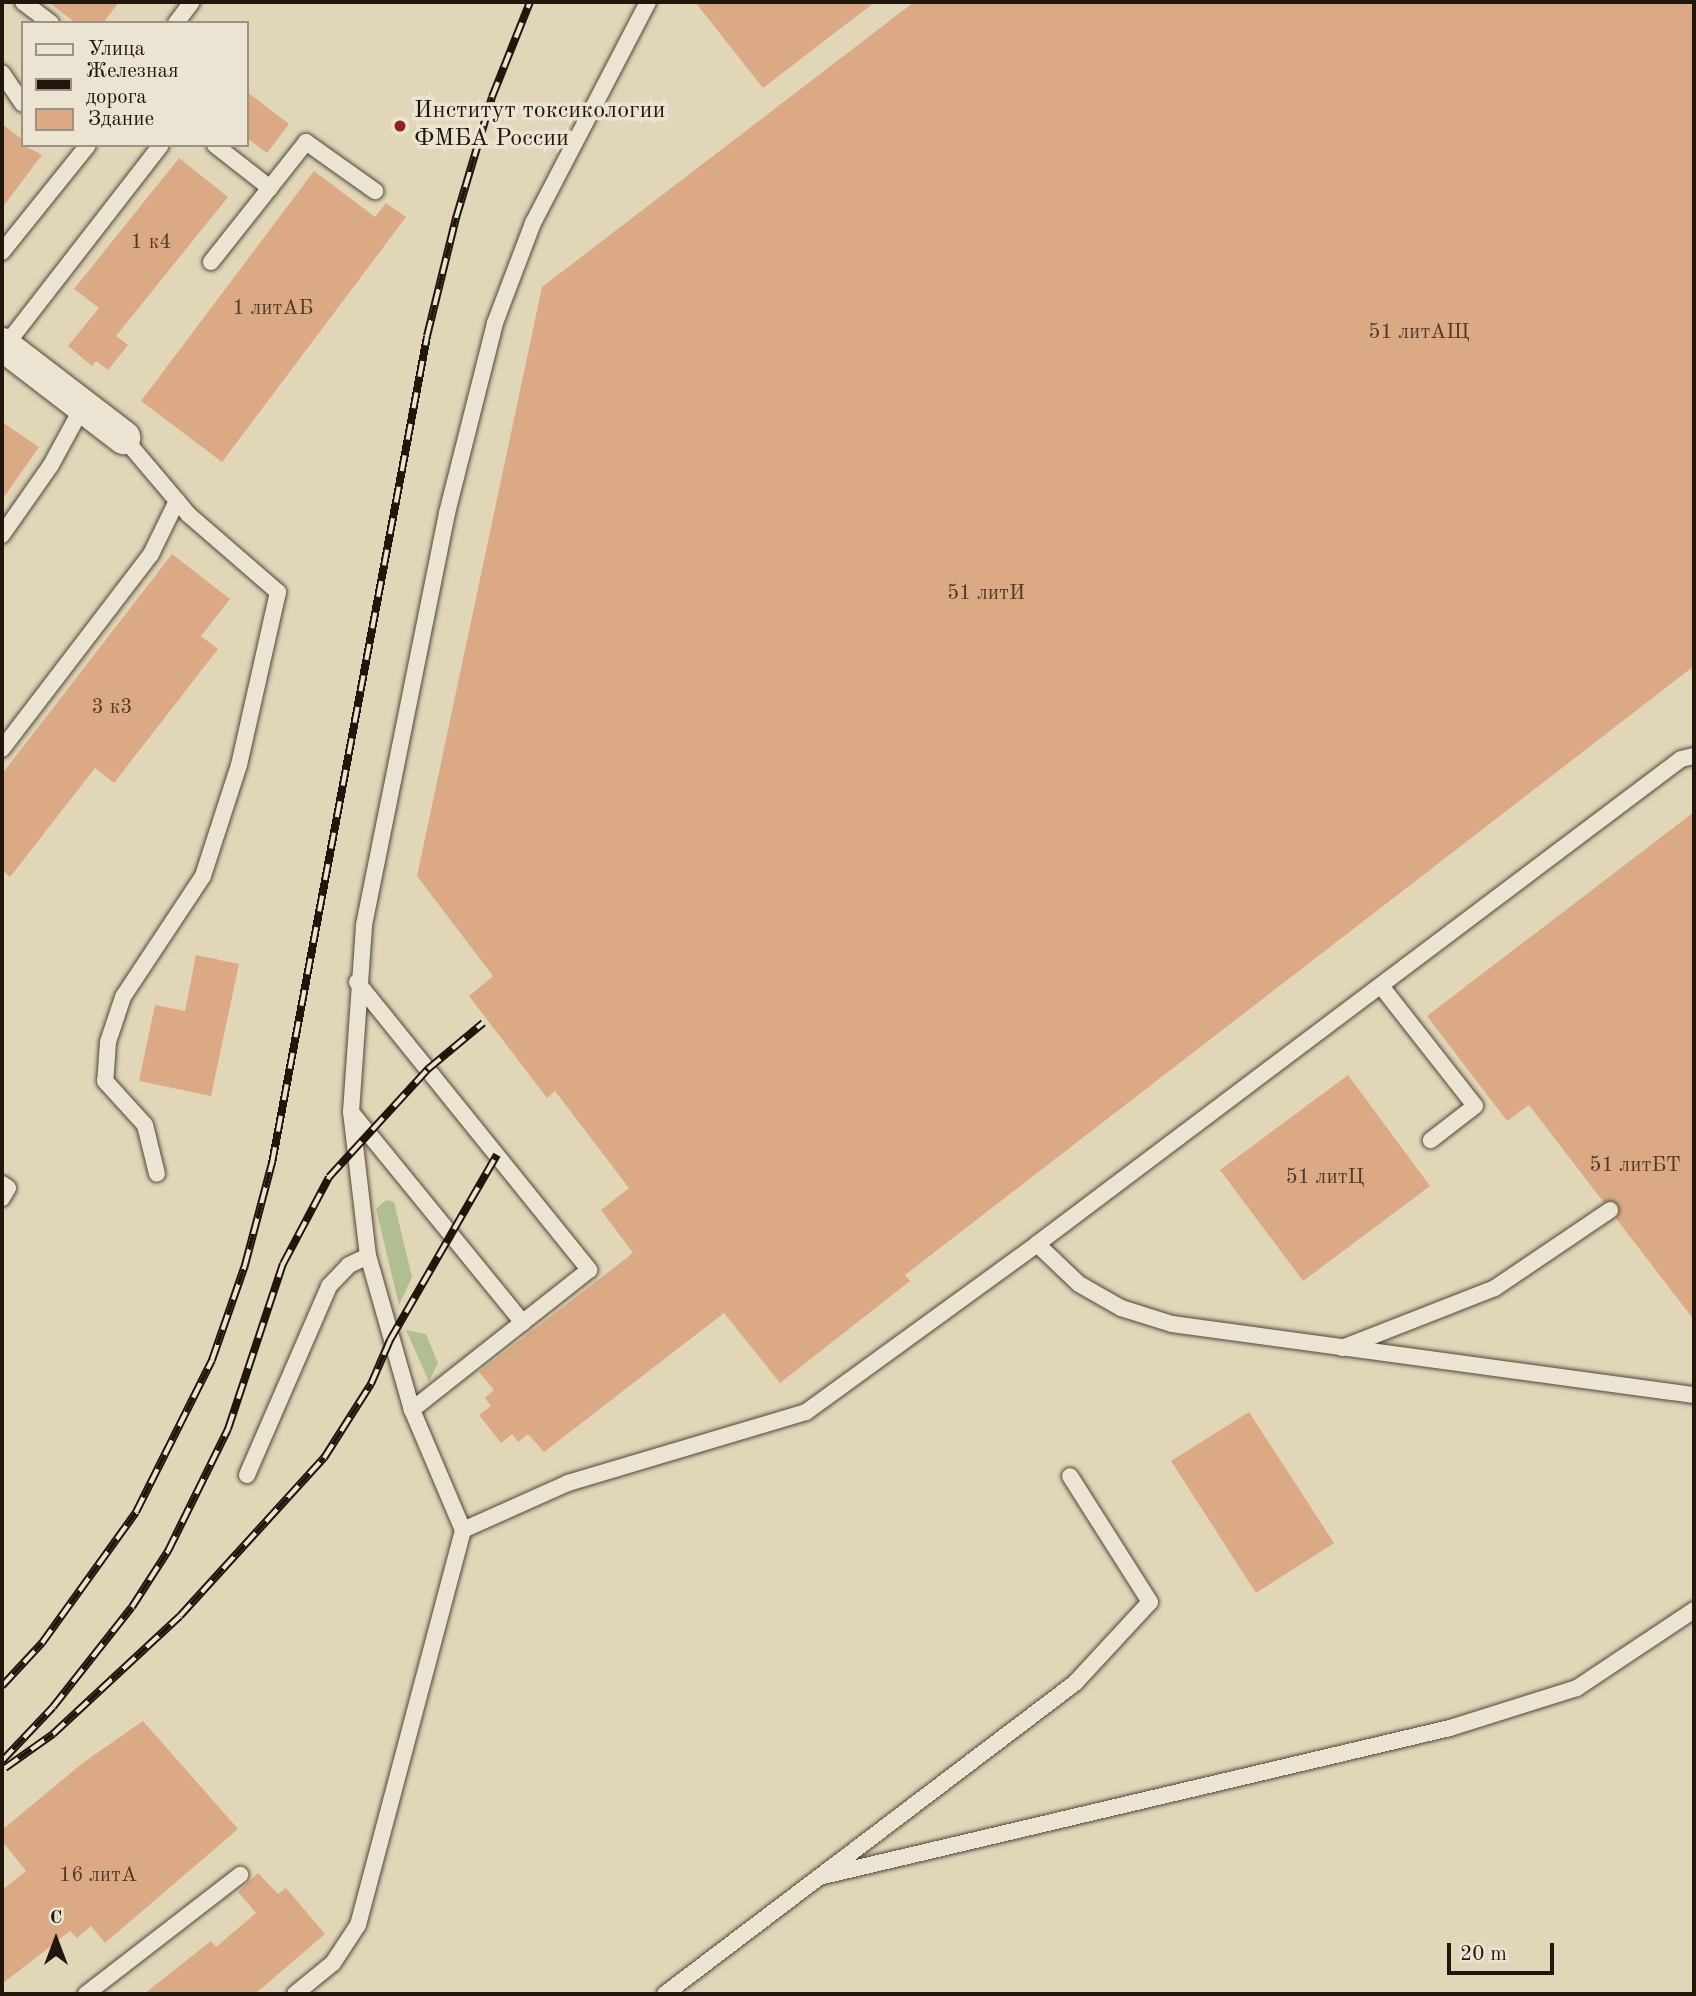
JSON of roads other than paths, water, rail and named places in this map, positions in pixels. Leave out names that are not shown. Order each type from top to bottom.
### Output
[{"type":"street","points":[[3,345],[123,437]]},
{"type":"lane","points":[[23,2],[48,21]]},
{"type":"lane","points":[[178,21],[192,2]]},
{"type":"lane","points":[[295,1994],[333,1964],[358,1925],[463,1530],[412,1410],[368,1256],[351,1112],[357,982],[377,853],[447,513],[495,323],[533,223],[648,2]]},
{"type":"lane","points":[[2,73],[21,101]]},
{"type":"lane","points":[[211,262],[306,142],[375,191]]},
{"type":"lane","points":[[3,345],[159,147]]},
{"type":"lane","points":[[218,147],[270,188]]},
{"type":"lane","points":[[2,252],[81,148]]},
{"type":"lane","points":[[2,535],[51,465],[83,406]]},
{"type":"lane","points":[[123,437],[177,501],[278,592],[239,765],[203,876],[123,997],[108,1042],[105,1081],[145,1125],[157,1174]]},
{"type":"lane","points":[[2,749],[151,554],[177,501]]},
{"type":"lane","points":[[463,1530],[568,1483],[806,1412],[1037,1244],[1681,759],[1694,756]]},
{"type":"lane","points":[[357,982],[589,1270],[412,1410]]},
{"type":"lane","points":[[1381,986],[1475,1106],[1432,1140]]},
{"type":"lane","points":[[351,1112],[523,1322]]},
{"type":"lane","points":[[2,1184],[8,1188],[2,1198]]},
{"type":"lane","points":[[1340,1349],[1495,1289],[1610,1210]]},
{"type":"lane","points":[[1037,1244],[1079,1284],[1121,1308],[1172,1324],[1340,1349],[1694,1395]]},
{"type":"lane","points":[[247,1475],[329,1286],[349,1265],[368,1256]]},
{"type":"lane","points":[[665,1994],[1075,1683],[1150,1602],[1070,1476]]},
{"type":"lane","points":[[819,1877],[1450,1728],[1577,1688],[1694,1610]]},
{"type":"lane","points":[[86,1994],[240,1875]]},
{"type":"railway","points":[[2,1686],[42,1643],[136,1512],[212,1360],[245,1265],[272,1163],[427,336],[456,218],[492,97],[530,2]]},
{"type":"railway","points":[[2,1761],[53,1707],[132,1607],[168,1551],[228,1429],[283,1264],[329,1177],[428,1069],[483,1023]]},
{"type":"railway","points":[[5,1768],[53,1734],[180,1616],[324,1458],[371,1384],[390,1340],[497,1155]]},
{"type":"place","name":"Институт токсикологии ФМБА России","points":[[400,126]]}]
